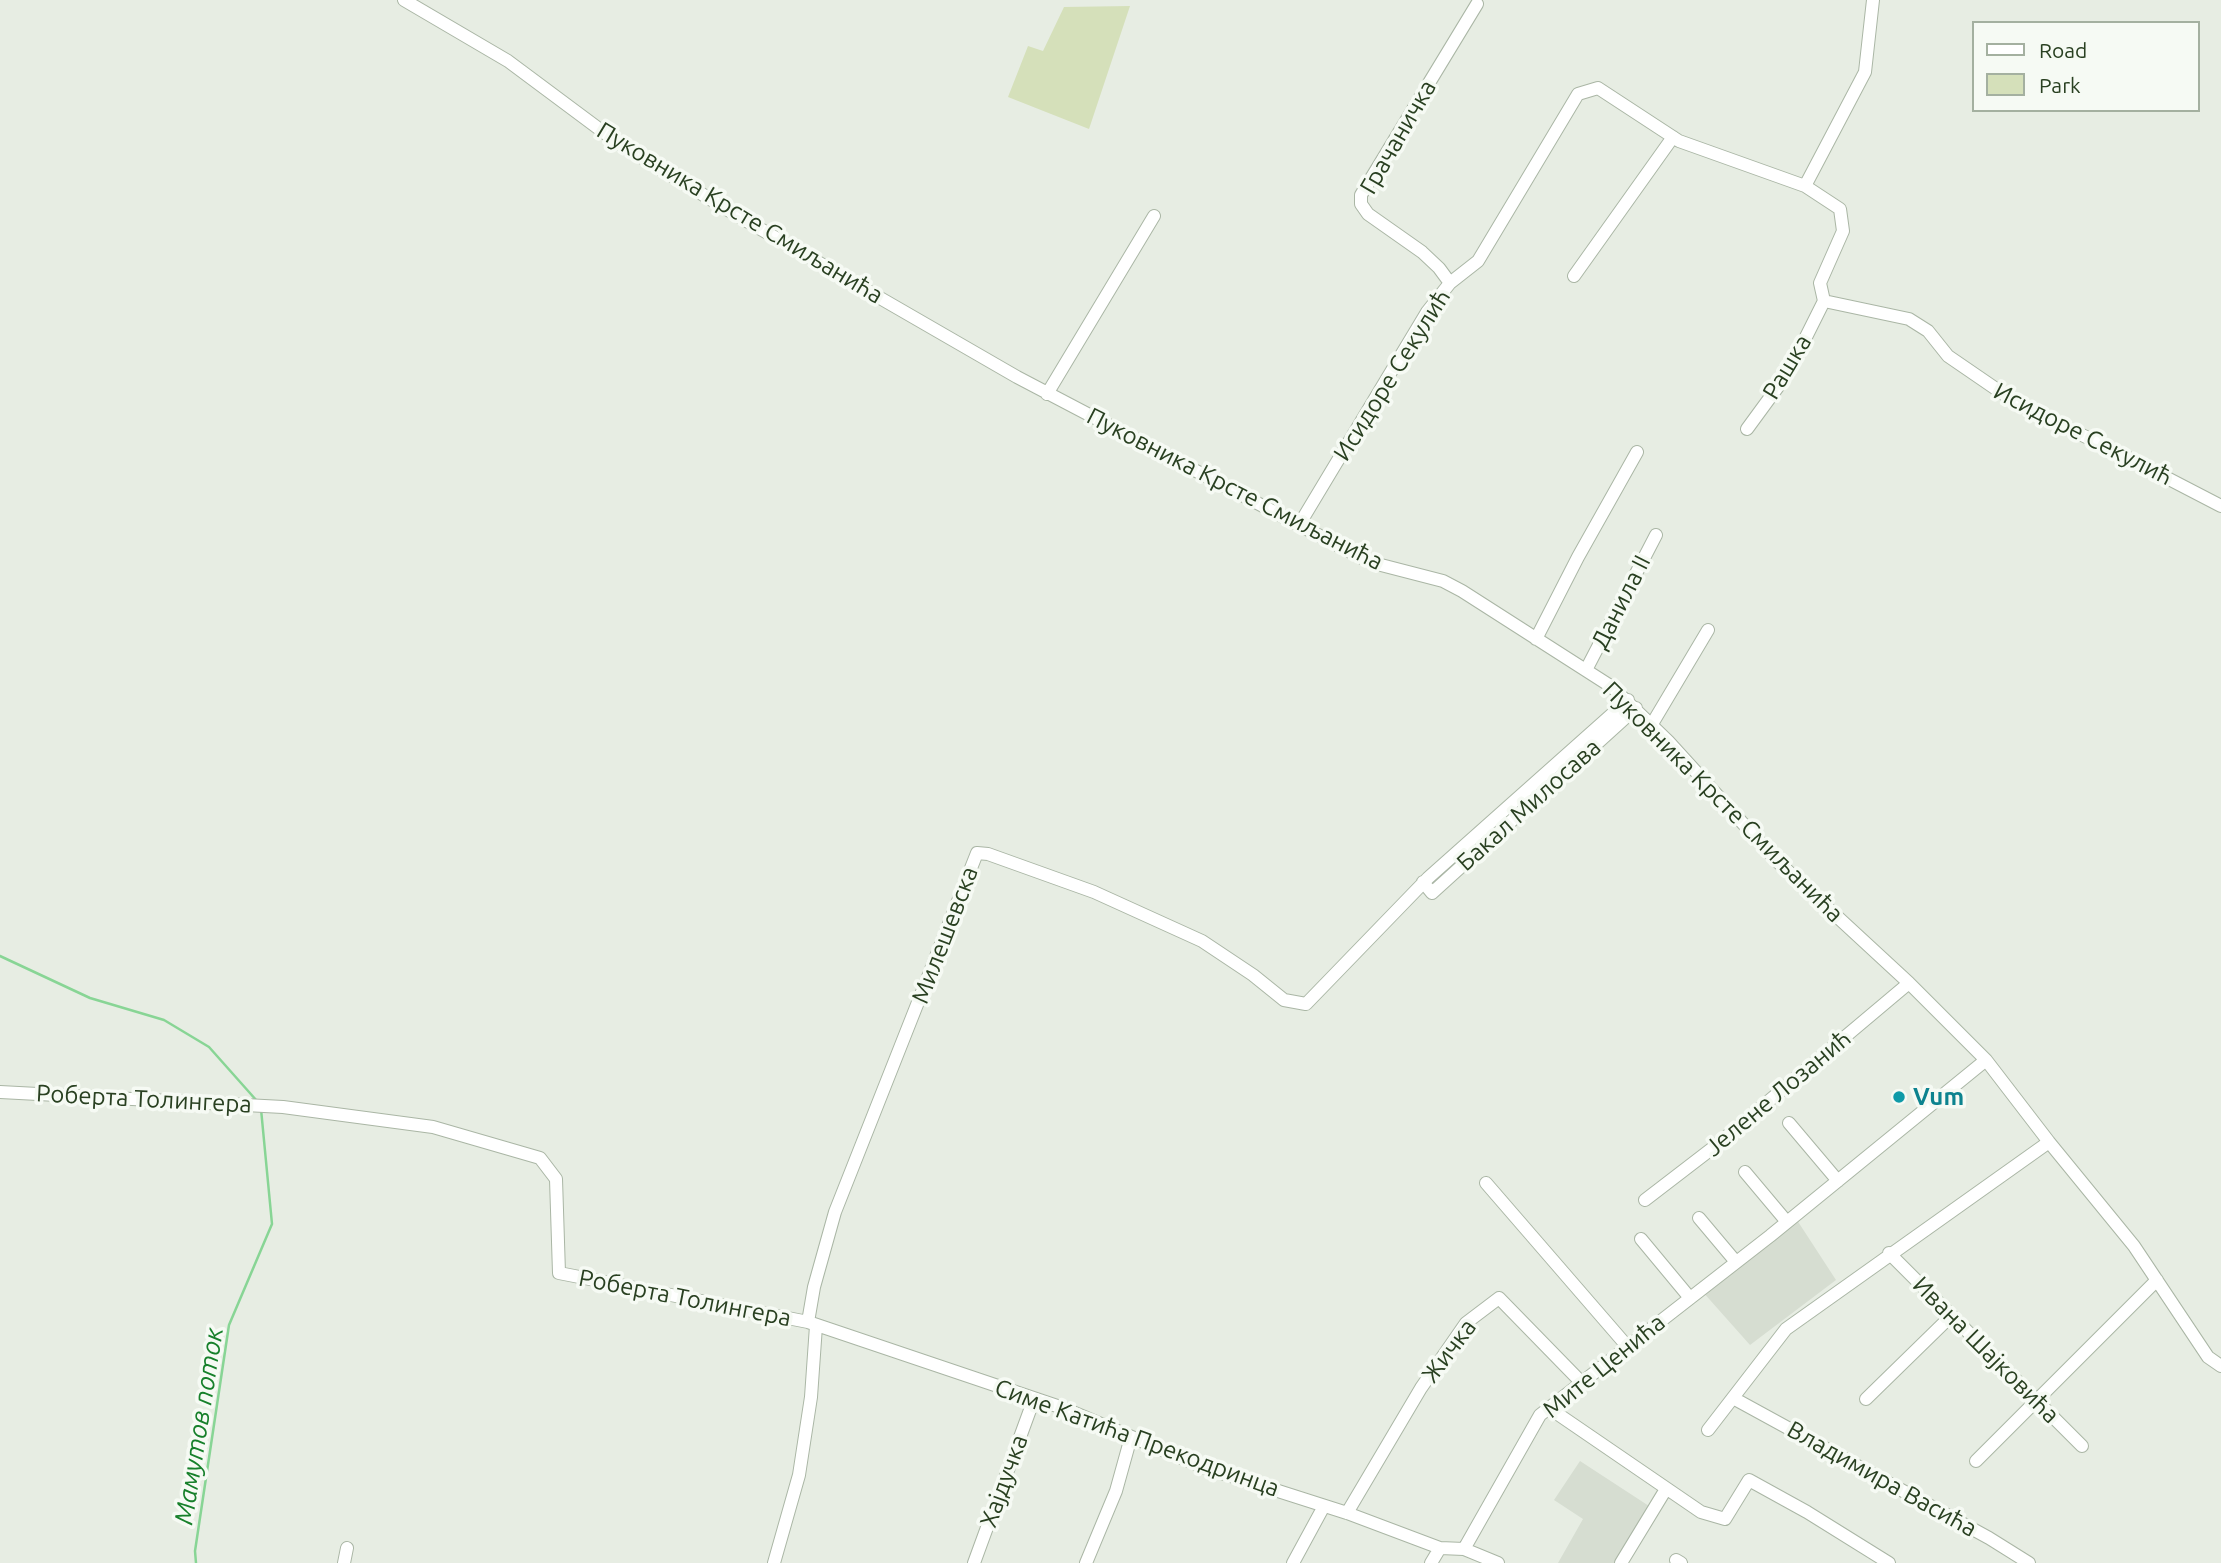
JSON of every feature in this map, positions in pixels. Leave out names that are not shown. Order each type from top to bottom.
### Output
[{"type":"street","name":"Пуковника Крсте Смиљанића","points":[[404,0],[508,61],[628,150],[759,229],[1046,394],[1362,558],[1443,581],[1586,670],[1632,704],[1778,862],[1909,982],[1986,1060],[2134,1246],[2208,1357],[2221,1366]]},
{"type":"street","points":[[1805,186],[1865,72],[1873,0]]},
{"type":"street","name":"Грачаничка","points":[[1450,283],[1422,252],[1368,214],[1361,204],[1361,195],[1477,4]]},
{"type":"street","name":"Исидоре Секулић","points":[[1299,525],[1427,312],[1450,283],[1478,261],[1578,94],[1598,88],[1673,137],[1805,186],[1840,209],[1843,231],[1820,284],[1824,301],[1909,319],[1928,331],[1948,356],[2018,404],[2221,506]]},
{"type":"street","points":[[1574,276],[1673,137]]},
{"type":"street","points":[[1046,394],[1154,216]]},
{"type":"street","name":"Рашка","points":[[1747,429],[1788,373],[1824,301]]},
{"type":"street","points":[[1536,639],[1637,452]]},
{"type":"street","name":"Данила II","points":[[1586,670],[1656,534]]},
{"type":"street","points":[[1652,724],[1708,630]]},
{"type":"street","name":"Бакал Милосава","points":[[1306,1004],[1423,883],[1432,893],[1632,704]]},
{"type":"street","name":"Милешевска","points":[[812,1324],[814,1287],[835,1212],[977,853],[988,854],[1094,892],[1202,942],[1253,975],[1284,1000],[1306,1004]]},
{"type":"street","name":"Јелене Лозанић","points":[[1645,1199],[1714,1147],[1909,982]]},
{"type":"street","name":"Мите Ценића","points":[[1464,1549],[1540,1415],[1787,1222],[1986,1060]]},
{"type":"street","name":"Роберта Толингера","points":[[0,1092],[283,1107],[433,1126],[540,1158],[556,1179],[559,1273],[812,1324],[811,1397],[799,1475],[774,1563]]},
{"type":"street","points":[[1789,1123],[1838,1181]]},
{"type":"street","points":[[1708,1430],[1786,1329],[1889,1253],[2049,1142]]},
{"type":"street","points":[[1745,1172],[1787,1222]]},
{"type":"street","points":[[1486,1183],[1627,1346]]},
{"type":"street","points":[[1699,1218],[1736,1262]]},
{"type":"street","name":"Мите Ценића","points":[[1641,1239],[1690,1298]]},
{"type":"street","name":"Ивана Шајковића","points":[[1889,1253],[2082,1446]]},
{"type":"street","points":[[1976,1461],[2157,1280]]},
{"type":"street","name":"Жичка","points":[[1347,1513],[1421,1388],[1466,1323],[1499,1298],[1581,1382]]},
{"type":"street","points":[[1866,1399],[1951,1316]]},
{"type":"street","name":"Симе Катића Прекодринца","points":[[812,1324],[1034,1398],[1203,1467],[1347,1513],[1440,1548],[1464,1549],[1498,1563]]},
{"type":"street","name":"Хајдучка","points":[[974,1563],[1034,1398]]},
{"type":"street","name":"Владимира Васића","points":[[1733,1398],[1989,1538],[2029,1563]]},
{"type":"street","points":[[1549,1408],[1701,1512],[1725,1519],[1749,1480],[1807,1511],[1889,1563]]},
{"type":"street","points":[[1086,1563],[1116,1491],[1131,1437]]},
{"type":"street","points":[[1621,1563],[1665,1489]]},
{"type":"street","points":[[1293,1563],[1324,1506]]},
{"type":"street","points":[[344,1563],[347,1548]]},
{"type":"street","points":[[1431,1563],[1440,1548]]},
{"type":"shaded area","points":[[1795,1217],[1836,1280],[1750,1345],[1702,1291]]},
{"type":"shaded area","points":[[1580,1461],[1649,1506],[1615,1563],[1558,1563],[1583,1519],[1554,1500]]},
{"type":"green space","points":[[1130,6],[1089,129],[1008,97],[1028,46],[1043,51],[1064,7]]},
{"type":"waterway","name":"Мамутов поток","points":[[0,956],[90,998],[164,1020],[209,1047],[257,1101]]},
{"type":"waterway","name":"Мамутов поток","points":[[196,1563],[195,1551],[229,1325],[272,1224],[261,1109]]},
{"type":"place","name":"Vum","points":[[1899,1097]]}]
